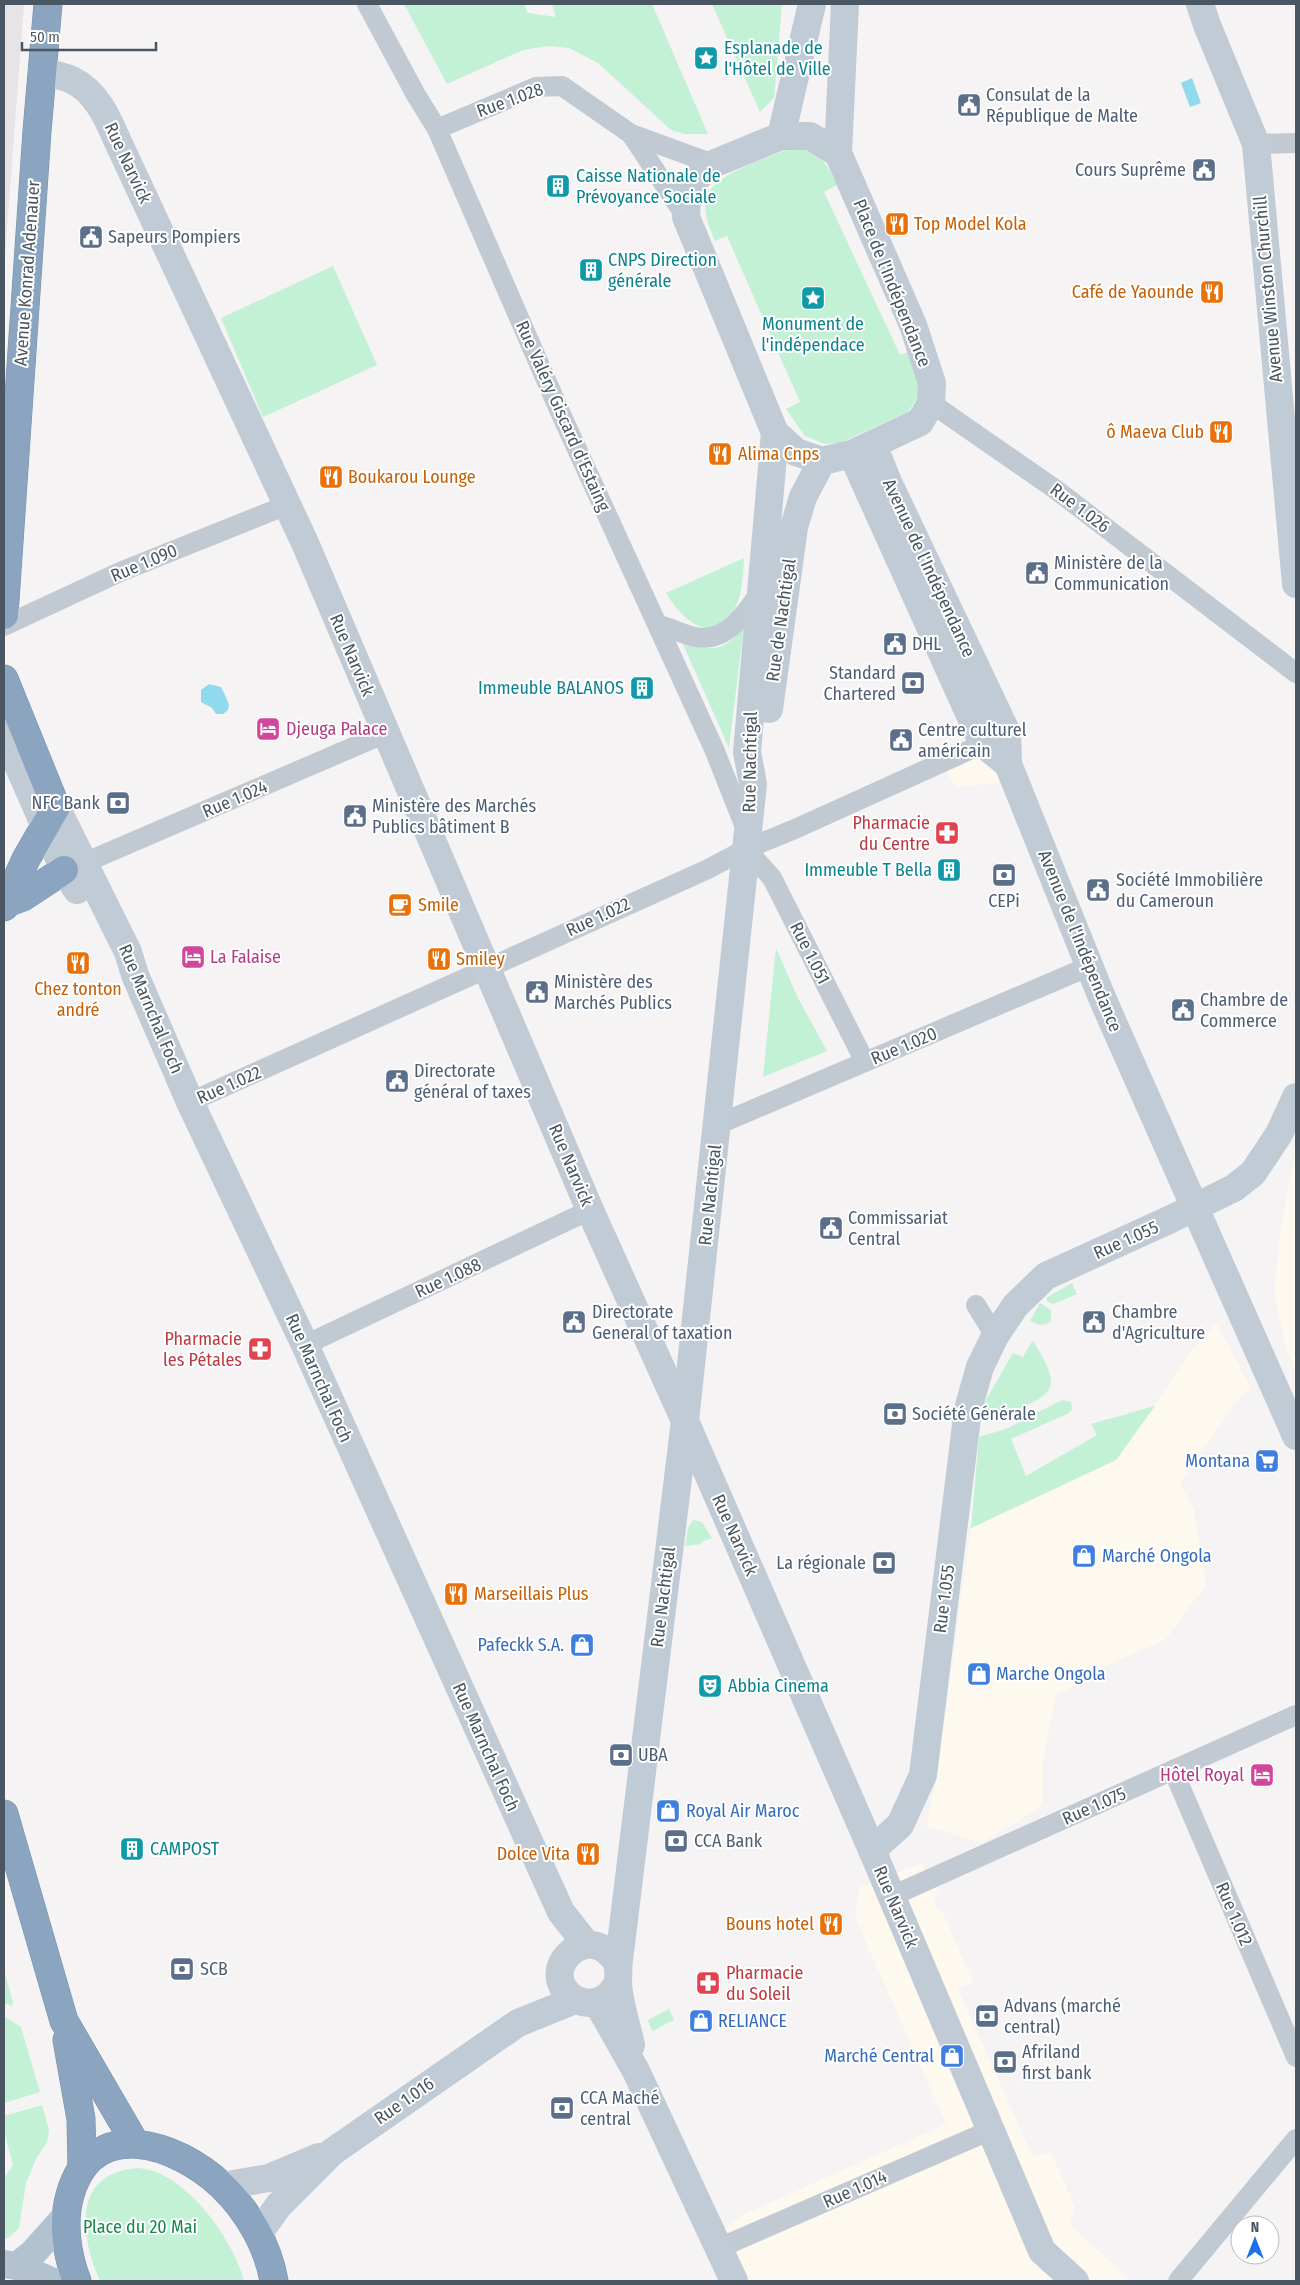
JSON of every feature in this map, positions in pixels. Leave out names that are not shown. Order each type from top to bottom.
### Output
[{"type":"highway","name":"Avenue Konrad Adenauer","points":[[4,615],[6,547],[48,4]]},
{"type":"highway","points":[[4,679],[50,817],[4,906]]},
{"type":"highway","points":[[4,906],[74,867]]},
{"type":"highway","points":[[4,1814],[64,2021],[81,2119],[82,2167]]},
{"type":"highway","points":[[64,2021],[135,2143]]},
{"type":"highway","points":[[77,2281],[69,2253],[66,2216],[72,2186],[82,2167],[92,2157],[105,2149],[119,2144],[135,2143],[160,2148],[181,2158],[198,2167],[222,2186],[235,2200],[258,2234],[274,2281]]},
{"type":"main road","points":[[781,136],[799,69],[812,4]]},
{"type":"main road","points":[[845,4],[838,153],[810,136],[781,136],[712,164],[688,185],[686,217],[775,433],[796,452],[822,461],[863,449],[920,422],[931,403]]},
{"type":"main road","name":"Avenue Winston Churchill","points":[[1200,4],[1256,144],[1296,584]]},
{"type":"main road","name":"Rue Narvick","points":[[42,71],[73,80],[91,95],[104,110],[287,505],[590,1210],[685,1421],[892,1896],[1042,2251],[1075,2281]]},
{"type":"main road","name":"Place de l'Indépendance","points":[[838,153],[912,325],[932,384],[931,403]]},
{"type":"main road","name":"Rue Nachtigal","points":[[597,1958],[685,1421],[753,784],[747,752],[775,433]]},
{"type":"main road","name":"Avenue de l'Indépendance","points":[[863,449],[1008,764],[1090,966],[1296,1436]]},
{"type":"main road","name":"Rue de Nachtigal","points":[[753,784],[763,756],[794,527],[803,497],[822,461]]},
{"type":"main road","points":[[4,733],[50,817],[74,867]]},
{"type":"main road","name":"Rue Marnchal Foch","points":[[74,867],[94,915],[128,952],[135,975],[190,1102],[305,1345],[560,1912],[597,1958],[562,1985],[586,2001],[636,2071]]},
{"type":"main road","points":[[1195,1207],[1234,1188],[1253,1173],[1279,1134],[1296,1097]]},
{"type":"main road","name":"Rue 1.055","points":[[872,1850],[900,1825],[923,1775],[968,1409],[980,1367],[995,1336],[1015,1306],[1046,1276],[1195,1207]]},
{"type":"main road","points":[[518,2023],[597,1958],[636,2071],[734,2281]]},
{"type":"main road","name":"Rue 1.016","points":[[258,2234],[279,2205],[332,2152],[518,2023],[614,1991],[597,1958]]},
{"type":"main road","points":[[222,2186],[269,2178],[332,2152]]},
{"type":"main road","points":[[10,2265],[33,2253],[66,2216]]},
{"type":"main road","points":[[10,2265],[51,2281]]},
{"type":"street","name":"Rue Valéry Giscard d'Estaing","points":[[367,4],[416,95],[437,128],[560,412],[659,625],[714,749],[747,841]]},
{"type":"street","name":"Rue 1.028","points":[[437,128],[536,88],[549,85],[562,86],[631,134],[712,164]]},
{"type":"street","name":"Rue 1.028","points":[[631,134],[686,217]]},
{"type":"street","points":[[1256,144],[1296,143]]},
{"type":"street","name":"Rue 1.026","points":[[931,403],[1051,486],[1296,673]]},
{"type":"street","name":"Rue 1.090","points":[[4,626],[120,572],[287,505]]},
{"type":"street","points":[[659,625],[697,638],[714,636],[737,623],[762,588]]},
{"type":"street","name":"Rue 1.024","points":[[74,867],[386,733]]},
{"type":"street","name":"Rue 1.022","points":[[190,1102],[706,870],[747,841],[803,825],[995,739]]},
{"type":"street","name":"Rue 1.051","points":[[747,841],[772,878],[865,1062]]},
{"type":"street","name":"Rue 1.020","points":[[717,1125],[1090,966]]},
{"type":"street","name":"Rue 1.088","points":[[305,1345],[590,1210]]},
{"type":"street","points":[[976,1305],[995,1336]]},
{"type":"street","name":"Rue 1.075","points":[[892,1896],[1296,1715]]},
{"type":"street","name":"Rue 1.012","points":[[1173,1770],[1296,2057]]},
{"type":"street","name":"Rue 1.014","points":[[719,2248],[991,2130]]},
{"type":"street","points":[[1178,2281],[1296,2139]]},
{"type":"shaded area","points":[[4,4],[24,4],[4,269]]},
{"type":"shaded area","points":[[984,748],[1006,782],[956,787],[942,765]]},
{"type":"shaded area","points":[[1296,1152],[1296,1372],[1286,1348],[1275,1297],[1275,1285],[1281,1226]]},
{"type":"shaded area","name":"Marché Ongola","points":[[1216,1323],[1252,1390],[1241,1395],[1180,1483],[1194,1509],[1206,1585],[1165,1640],[1087,1674],[1089,1678],[1056,1695],[1043,1760],[1043,1805],[982,1843],[926,1826],[936,1782],[971,1528],[1116,1460],[1191,1352]]},
{"type":"shaded area","name":"Marché Central","points":[[922,1863],[938,1892],[934,1898],[937,1910],[941,1909],[973,1982],[958,1989],[1033,2157],[1050,2151],[1075,2207],[1069,2224],[1127,2277],[1128,2281],[722,2281],[703,2247],[740,2216],[946,2124],[855,1917],[860,1887]]},
{"type":"green space","points":[[404,4],[524,4],[528,13],[556,17],[552,4],[652,4],[708,134],[685,134],[671,130],[598,63],[569,48],[548,46],[523,50],[447,84]]},
{"type":"green space","points":[[712,4],[782,4],[774,98],[760,112]]},
{"type":"green space","points":[[791,148],[815,154],[825,163],[833,177],[837,185],[824,192],[900,355],[910,351],[920,387],[916,400],[908,412],[840,443],[825,444],[805,436],[786,409],[800,402],[727,236],[715,241],[705,208],[707,196],[712,188],[721,180],[757,161]]},
{"type":"green space","points":[[333,266],[377,365],[263,417],[221,318]]},
{"type":"green space","points":[[744,558],[739,599],[729,618],[720,625],[710,628],[700,627],[691,622],[673,604],[666,593]]},
{"type":"green space","points":[[744,626],[729,748],[682,642],[701,647],[717,648],[731,641]]},
{"type":"green space","points":[[776,948],[798,998],[827,1051],[763,1077]]},
{"type":"green space","points":[[1072,1283],[1077,1294],[1053,1304],[1048,1302],[1046,1298]]},
{"type":"green space","points":[[1040,1303],[1051,1310],[1051,1321],[1043,1325],[1030,1321]]},
{"type":"green space","points":[[1033,1340],[1045,1361],[1051,1378],[1048,1390],[1042,1397],[1032,1403],[980,1419],[984,1403],[1013,1353],[1023,1357]]},
{"type":"green space","points":[[1062,1400],[1071,1402],[1072,1409],[1069,1413],[1011,1439],[1026,1476],[1097,1435],[1091,1424],[1155,1406],[1116,1460],[971,1528],[979,1437],[1006,1429]]},
{"type":"green space","points":[[693,1520],[702,1522],[712,1538],[701,1542],[702,1544],[685,1546],[688,1528]]},
{"type":"green space","points":[[4,1970],[13,2002],[12,2006],[4,2003]]},
{"type":"green space","points":[[669,2009],[674,2020],[652,2031],[648,2020]]},
{"type":"green space","points":[[4,2016],[21,2027],[40,2092],[4,2103]]},
{"type":"green space","points":[[42,2105],[49,2130],[47,2142],[36,2159],[26,2183],[19,2228],[8,2238],[4,2239],[4,2178],[13,2165],[4,2131],[4,2116]]},
{"type":"green space","name":"Place du 20 Mai","points":[[138,2168],[156,2172],[173,2181],[189,2194],[218,2228],[238,2264],[244,2281],[100,2281],[88,2245],[86,2227],[86,2210],[91,2194],[101,2181],[116,2172]]},
{"type":"water","points":[[1192,78],[1201,103],[1190,107],[1181,83]]},
{"type":"water","points":[[209,684],[221,687],[229,705],[228,710],[223,714],[216,714],[212,708],[201,702],[201,690]]},
{"type":"place","name":"Esplanade de l'Hôtel de Ville","points":[[706,58]]},
{"type":"place","name":"Consulat de la République de Malte","points":[[969,105]]},
{"type":"place","name":"Cours Suprême","points":[[1204,170]]},
{"type":"place","name":"Caisse Nationale de Prévoyance Sociale","points":[[558,186]]},
{"type":"place","name":"Top Model Kola","points":[[897,224]]},
{"type":"place","name":"Sapeurs Pompiers","points":[[91,237]]},
{"type":"place","name":"CNPS Direction générale","points":[[591,270]]},
{"type":"place","name":"Café de Yaounde","points":[[1212,292]]},
{"type":"place","name":"Monument de l'indépendace","points":[[813,298]]},
{"type":"place","name":"ô Maeva Club","points":[[1221,432]]},
{"type":"place","name":"Alima Cnps","points":[[720,454]]},
{"type":"place","name":"Boukarou Lounge","points":[[331,477]]},
{"type":"place","name":"Ministère de la Communication","points":[[1037,573]]},
{"type":"place","name":"DHL","points":[[895,644]]},
{"type":"place","name":"Standard Chartered","points":[[913,683]]},
{"type":"place","name":"Immeuble BALANOS","points":[[642,688]]},
{"type":"place","name":"Djeuga Palace","points":[[268,729]]},
{"type":"place","name":"Centre culturel américain","points":[[901,740]]},
{"type":"place","name":"NFC Bank","points":[[118,803]]},
{"type":"place","name":"Ministère des Marchés Publics bâtiment B","points":[[355,816]]},
{"type":"place","name":"Pharmacie du Centre","points":[[947,833]]},
{"type":"place","name":"Immeuble T Bella","points":[[949,870]]},
{"type":"place","name":"CEPi","points":[[1004,875]]},
{"type":"place","name":"Société Immobilière du Cameroun","points":[[1098,890]]},
{"type":"place","name":"Smile","points":[[400,905]]},
{"type":"place","name":"La Falaise","points":[[193,957]]},
{"type":"place","name":"Smiley","points":[[439,959]]},
{"type":"place","name":"Chez tonton andré","points":[[78,963]]},
{"type":"place","name":"Ministère des Marchés Publics","points":[[537,992]]},
{"type":"place","name":"Chambre de Commerce","points":[[1183,1010]]},
{"type":"place","name":"Directorate général of taxes","points":[[397,1081]]},
{"type":"place","name":"Commissariat Central","points":[[831,1228]]},
{"type":"place","name":"Directorate General of taxation","points":[[574,1322]]},
{"type":"place","name":"Chambre d'Agriculture","points":[[1094,1322]]},
{"type":"place","name":"Pharmacie les Pétales","points":[[260,1349]]},
{"type":"place","name":"Société Générale","points":[[895,1414]]},
{"type":"place","name":"Montana","points":[[1267,1461]]},
{"type":"place","name":"Marché Ongola","points":[[1084,1556]]},
{"type":"place","name":"La régionale","points":[[884,1563]]},
{"type":"place","name":"Marseillais Plus","points":[[456,1594]]},
{"type":"place","name":"Pafeckk S.A.","points":[[582,1645]]},
{"type":"place","name":"Marche Ongola","points":[[979,1674]]},
{"type":"place","name":"Abbia Cinema","points":[[710,1686]]},
{"type":"place","name":"UBA","points":[[621,1755]]},
{"type":"place","name":"Hôtel Royal","points":[[1262,1775]]},
{"type":"place","name":"Royal Air Maroc","points":[[668,1811]]},
{"type":"place","name":"CCA Bank","points":[[676,1841]]},
{"type":"place","name":"CAMPOST","points":[[132,1849]]},
{"type":"place","name":"Dolce Vita","points":[[588,1854]]},
{"type":"place","name":"Bouns hotel","points":[[831,1924]]},
{"type":"place","name":"SCB","points":[[182,1969]]},
{"type":"place","name":"Pharmacie du Soleil","points":[[708,1983]]},
{"type":"place","name":"Advans (marché central)","points":[[987,2016]]},
{"type":"place","name":"RELIANCE","points":[[701,2021]]},
{"type":"place","name":"Marché Central","points":[[952,2056]]},
{"type":"place","name":"Afriland first bank","points":[[1005,2062]]},
{"type":"place","name":"CCA Maché central","points":[[562,2108]]}]
